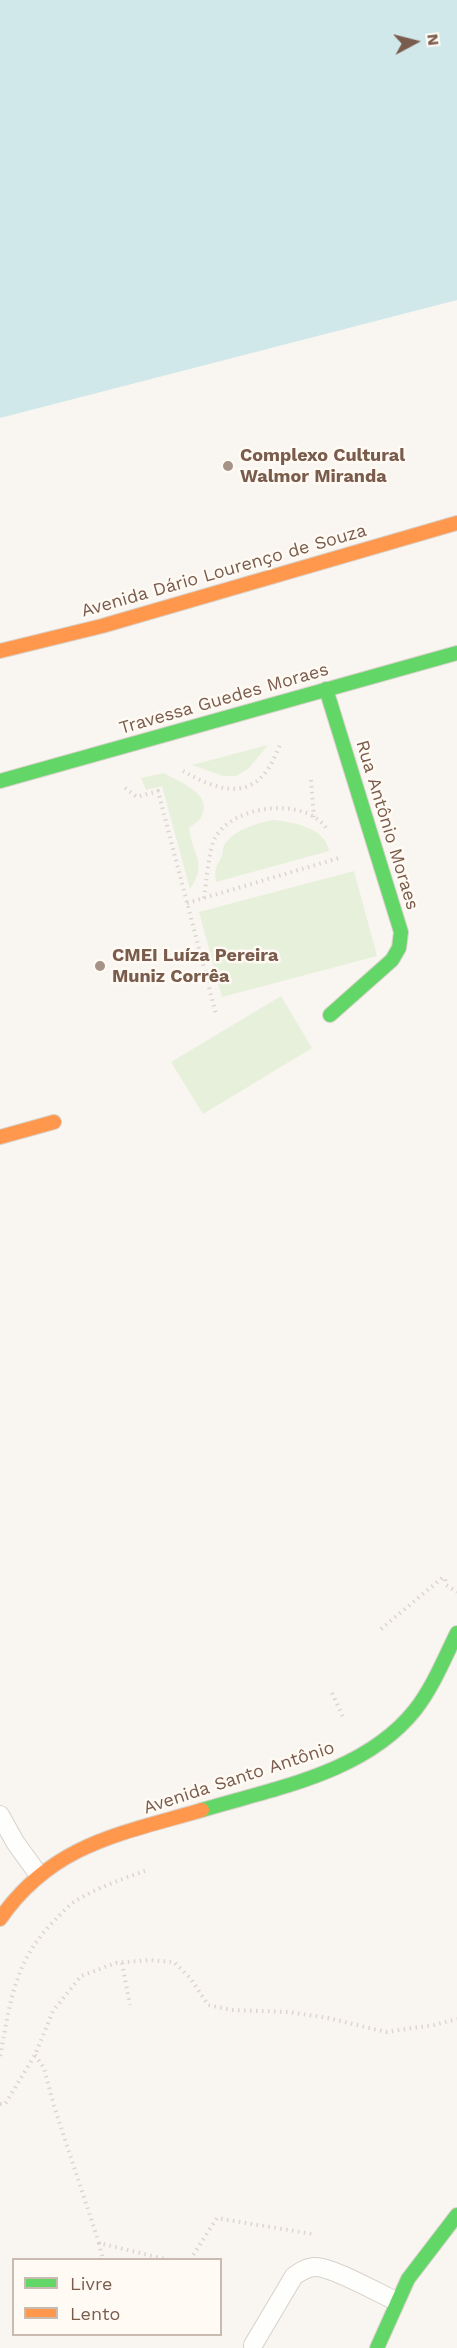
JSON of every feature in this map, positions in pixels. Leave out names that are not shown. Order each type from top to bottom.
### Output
[{"type":"street","name":"Avenida Dário Lourenço de Souza","points":[[0,651],[102,626],[457,523]]},
{"type":"street","name":"Travessa Guedes Moraes","points":[[0,781],[457,653]]},
{"type":"street","name":"Rua Antônio Moraes","points":[[326,689],[401,932],[399,948],[392,960],[330,1015]]},
{"type":"street","points":[[0,1137],[54,1122]]},
{"type":"street","name":"Avenida Santo Antônio","points":[[0,1919],[11,1902],[38,1874],[71,1852],[94,1842],[325,1773],[356,1758],[394,1731],[414,1712],[429,1689],[457,1633]]},
{"type":"street","points":[[377,2348],[396,2301],[408,2279],[457,2215]]},
{"type":"lane","points":[[0,1815],[15,1842],[38,1874]]},
{"type":"lane","points":[[253,2345],[294,2276],[304,2269],[314,2266],[327,2269],[396,2301]]},
{"type":"path","points":[[180,770],[204,783],[224,789],[252,785],[266,773],[285,735]]},
{"type":"path","points":[[122,786],[137,797],[158,791],[216,1014]]},
{"type":"path","points":[[204,898],[214,838],[234,819],[261,810],[281,807],[301,811],[314,817],[330,834]]},
{"type":"path","points":[[187,903],[346,856]]},
{"type":"path","points":[[381,1629],[442,1578],[445,1578],[446,1584],[457,1592]]},
{"type":"path","points":[[0,2056],[12,1993],[22,1965],[47,1928],[75,1901],[99,1888],[151,1869]]},
{"type":"path","points":[[0,2104],[5,2104],[35,2055],[53,2011],[81,1977],[116,1963],[149,1960],[174,1962],[191,1979],[208,2005],[232,2010],[288,2012],[327,2018],[386,2032],[457,2019]]},
{"type":"path","points":[[122,1963],[130,2005]]},
{"type":"path","points":[[35,2055],[44,2068],[103,2258]]},
{"type":"path","points":[[99,2242],[165,2258]]},
{"type":"green space","points":[[268,745],[248,769],[236,776],[223,776],[192,765]]},
{"type":"green space","points":[[164,773],[194,790],[203,803],[204,810],[200,819],[189,828],[199,866],[190,889],[162,786],[146,790],[141,778]]},
{"type":"green space","points":[[274,820],[290,822],[315,832],[327,843],[329,851],[216,882],[216,868],[222,856],[223,847],[228,840],[246,828]]},
{"type":"green space","points":[[354,871],[377,956],[222,997],[199,912]]},
{"type":"green space","points":[[281,996],[312,1048],[203,1114],[171,1062]]},
{"type":"water","points":[[0,0],[457,0],[457,300],[0,418]]},
{"type":"traffic: fast","points":[[0,781],[457,653]]},
{"type":"traffic: fast","points":[[326,689],[401,932],[399,948],[392,960],[330,1015]]},
{"type":"traffic: fast","points":[[202,1810],[317,1775],[345,1764],[371,1749],[415,1710],[433,1682],[457,1633]]},
{"type":"traffic: fast","points":[[377,2348],[408,2279],[457,2215]]},
{"type":"traffic: slow","points":[[0,651],[102,626],[457,523]]},
{"type":"traffic: slow","points":[[0,1137],[54,1122]]},
{"type":"traffic: slow","points":[[0,1919],[20,1894],[42,1874],[65,1858],[116,1835],[202,1810]]},
{"type":"place","name":"Complexo Cultural Walmor Miranda","points":[[228,466]]},
{"type":"place","name":"CMEI Luíza Pereira Muniz Corrêa","points":[[100,966]]}]
